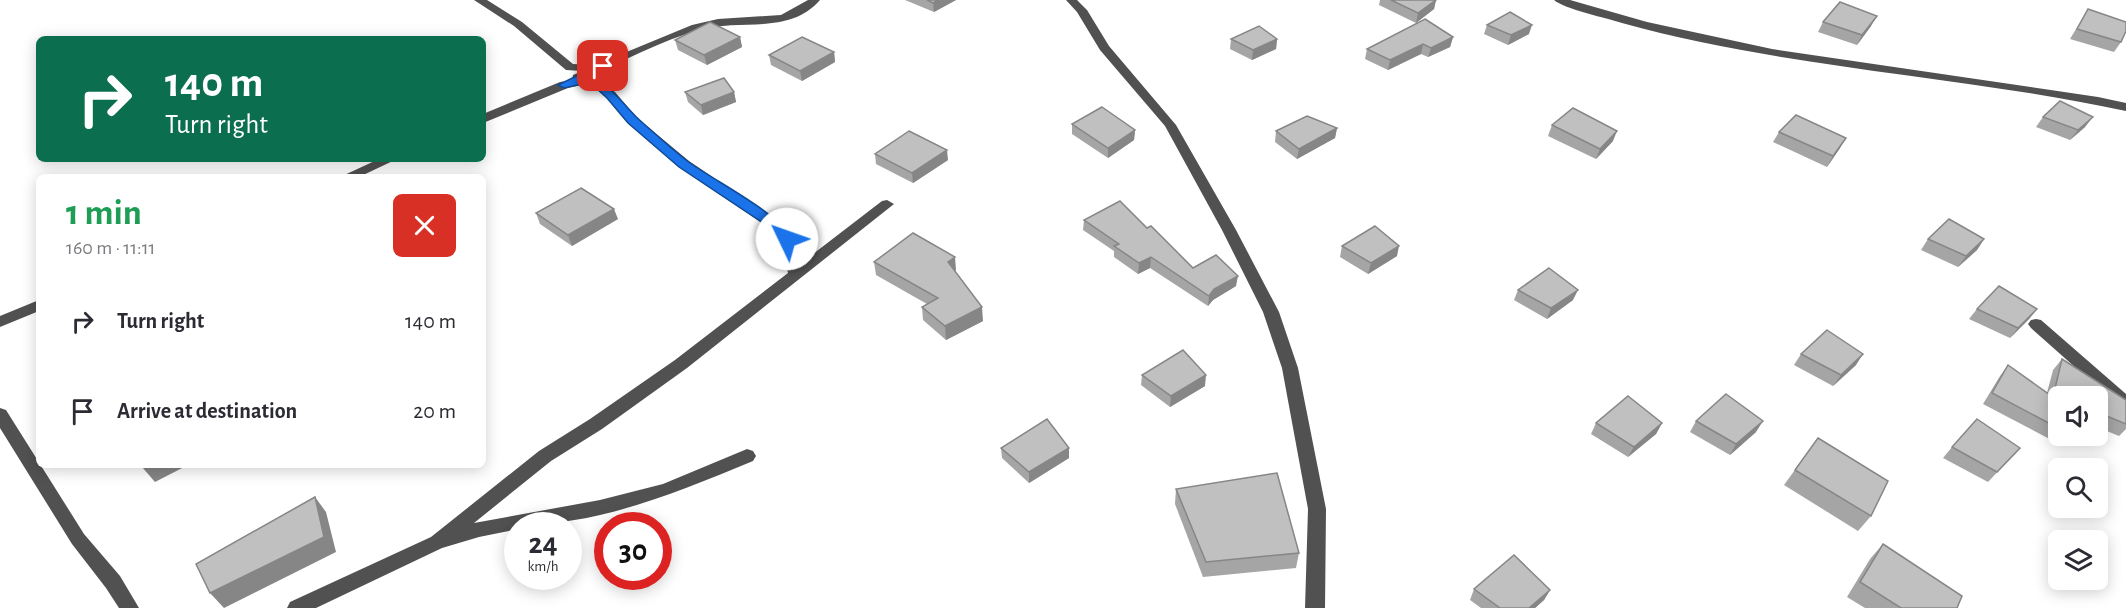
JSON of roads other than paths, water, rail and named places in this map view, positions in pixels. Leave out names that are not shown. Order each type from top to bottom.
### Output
[{"type":"street","points":[[478,0],[518,24],[570,67],[585,69],[603,66]]},
{"type":"street","points":[[486,118],[696,27],[726,22],[760,22],[785,17],[815,0]]},
{"type":"street","points":[[1071,0],[1082,10],[1104,48],[1170,125],[1235,241],[1271,312],[1290,368],[1317,509],[1315,608]]},
{"type":"street","points":[[1559,0],[1613,17],[1719,43],[1852,66],[2024,86],[2126,107]]},
{"type":"street","points":[[564,85],[587,80],[598,85],[611,95],[632,120],[684,164],[773,224],[787,239],[796,275]]},
{"type":"street","points":[[354,174],[383,162]]},
{"type":"street","points":[[437,542],[545,456],[596,424],[681,364],[887,204]]},
{"type":"street","points":[[0,321],[36,306]]},
{"type":"street","points":[[2036,324],[2126,403]]},
{"type":"street","points":[[0,414],[78,539],[113,582],[129,608]]},
{"type":"street","points":[[297,608],[437,542],[479,529],[600,507],[666,490],[747,456]]}]
